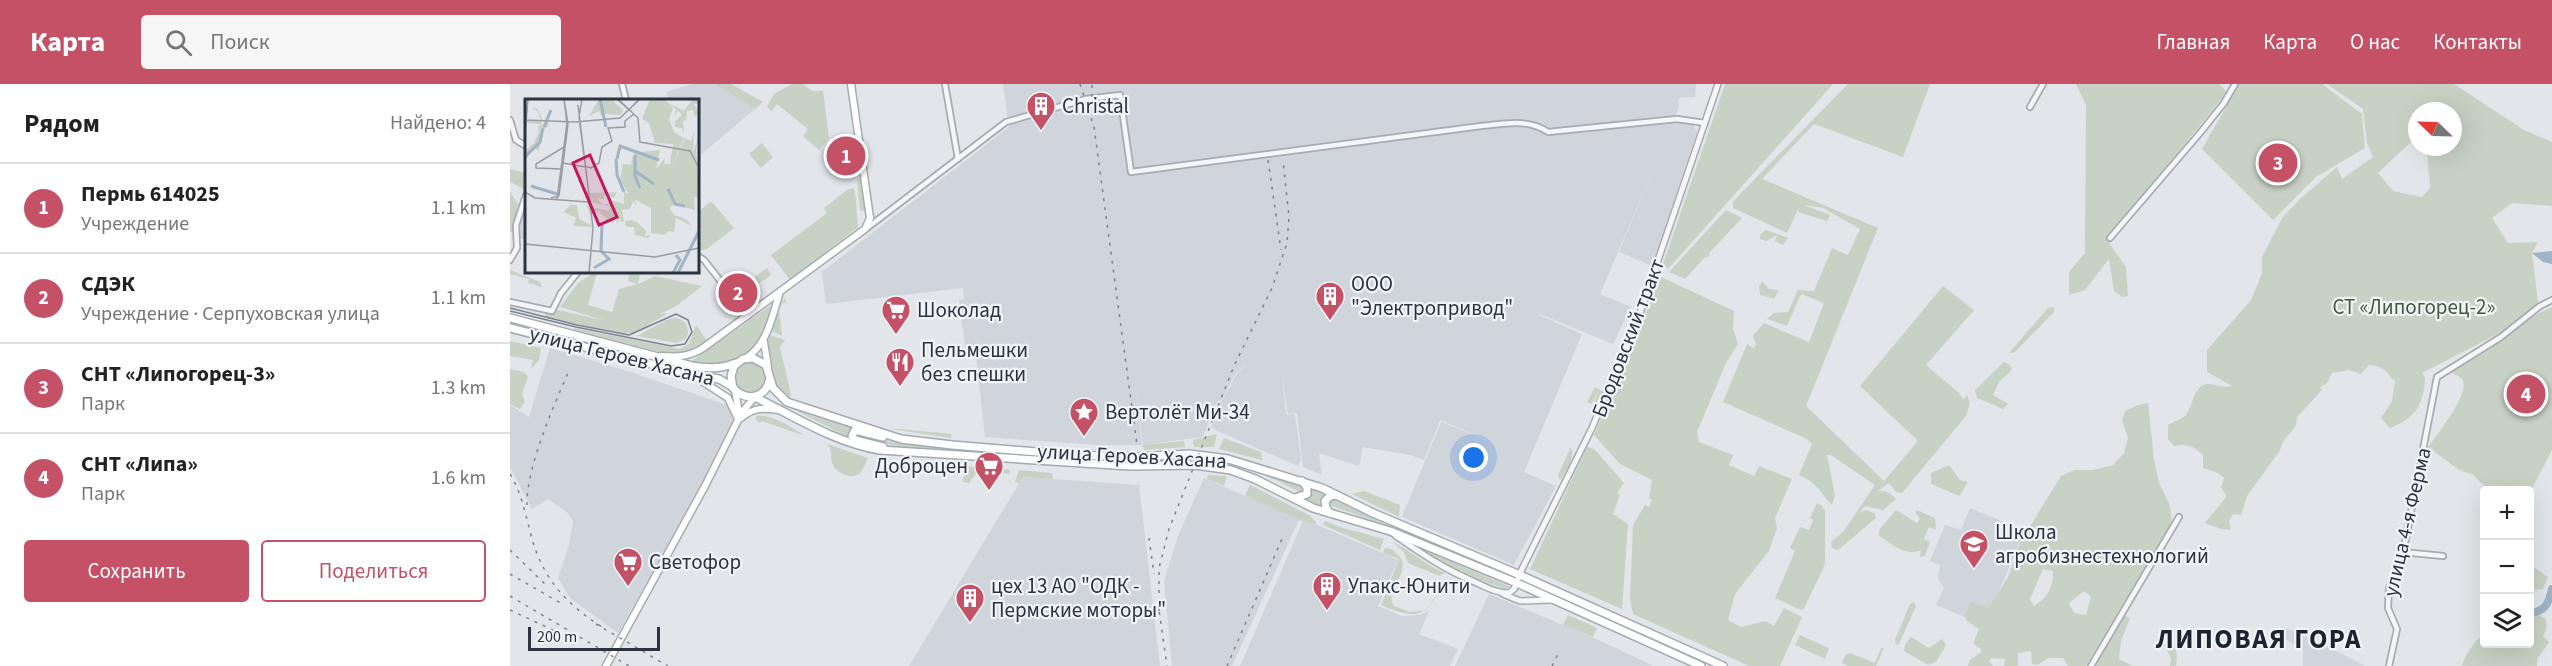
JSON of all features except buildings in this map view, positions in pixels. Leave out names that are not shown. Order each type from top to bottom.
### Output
[{"type":"main road","points":[[657,356],[691,356],[779,294],[865,229],[873,219],[851,84]]},
{"type":"main road","points":[[738,420],[739,405],[731,376],[736,363],[759,348],[779,294]]},
{"type":"main road","name":"улица Героев Хасана","points":[[510,318],[708,369],[723,368],[736,363]]},
{"type":"main road","name":"улица Героев Хасана","points":[[510,328],[690,374],[719,379],[734,389]]},
{"type":"main road","points":[[606,666],[705,486],[745,407],[755,397],[765,392],[770,378],[764,338]]},
{"type":"main road","points":[[746,358],[757,358],[768,368]]},
{"type":"main road","points":[[690,374],[728,398],[738,420]]},
{"type":"main road","name":"улица Героев Хасана","points":[[770,378],[778,395],[788,402],[900,439],[1074,455],[1137,457],[1199,455],[1228,459],[1302,481],[1384,518],[1520,574],[1723,666]]},
{"type":"main road","points":[[734,389],[744,396],[755,397]]},
{"type":"main road","name":"улица Героев Хасана","points":[[755,397],[848,442],[873,449],[1130,466],[1207,466],[1244,474],[1330,514],[1390,531],[1517,583],[1701,666]]},
{"type":"main road","points":[[738,420],[755,409],[783,411]]},
{"type":"main road","points":[[897,451],[855,440],[852,438],[853,432],[860,430],[887,438],[900,439]]},
{"type":"main road","points":[[1293,498],[1301,498],[1307,494],[1307,487],[1302,481]]},
{"type":"main road","points":[[1330,514],[1325,501],[1330,496],[1337,495]]},
{"type":"street","points":[[622,84],[627,99]]},
{"type":"street","points":[[945,84],[958,159]]},
{"type":"street","name":"Бродовский тракт","points":[[1517,583],[1592,428],[1638,319],[1718,84]]},
{"type":"street","points":[[2030,107],[2043,84]]},
{"type":"street","points":[[2110,238],[2200,133],[2224,103],[2235,84]]},
{"type":"street","points":[[873,219],[1006,122],[1086,99],[1120,95],[1131,172],[1514,124],[1534,124],[1548,132],[1677,119],[1704,123]]},
{"type":"street","points":[[510,120],[516,140],[525,145]]},
{"type":"street","points":[[510,260],[517,248],[516,225],[525,198]]},
{"type":"street","points":[[699,257],[748,316]]},
{"type":"street","points":[[510,309],[511,302],[552,311],[561,293],[577,273]]},
{"type":"street","name":"улица 4-я Ферма","points":[[2389,666],[2397,629],[2387,600],[2389,588],[2397,576],[2419,478],[2437,377],[2501,338],[2540,306],[2552,300]]},
{"type":"street","points":[[2091,666],[2179,517]]},
{"type":"street","points":[[1390,531],[1435,564],[1520,601],[1538,602],[1554,599]]},
{"type":"street","points":[[2402,552],[2444,556]]},
{"type":"street","points":[[1499,592],[1512,592],[1517,583]]},
{"type":"shaded area","points":[[693,84],[715,84],[755,109],[699,156],[699,99],[669,99],[666,92]]},
{"type":"shaded area","points":[[1003,84],[1696,84],[1695,97],[1679,98],[1674,121],[1693,125],[1697,132],[1652,266],[1619,252],[1660,154],[1600,294],[1631,307],[1613,344],[1540,314],[1543,305],[1539,315],[1582,334],[1524,472],[1556,486],[1514,565],[1402,517],[1441,422],[1493,442],[1440,420],[1424,460],[1410,455],[1363,447],[1359,466],[1319,453],[1322,475],[1303,467],[1297,413],[1288,414],[1282,374],[1286,415],[1295,414],[1301,459],[1298,466],[1211,428],[1222,401],[1237,374],[1248,361],[1236,373],[1221,401],[1218,400],[1203,437],[1143,445],[1135,385],[1142,445],[1098,445],[985,437],[976,357],[969,357],[965,346],[959,300],[964,299],[963,288],[826,304],[822,272],[1009,127]]},
{"type":"shaded area","points":[[524,206],[525,240],[517,238]]},
{"type":"shaded area","points":[[550,348],[733,407],[732,424],[702,483],[618,633],[570,598],[558,578],[569,545],[573,521],[567,512],[548,499],[532,509],[510,467],[510,405],[529,417]]},
{"type":"shaded area","points":[[1023,477],[1139,485],[1160,666],[909,666]]},
{"type":"shaded area","points":[[1204,478],[1299,520],[1232,666],[1172,666],[1164,581],[1178,536]]},
{"type":"shaded area","name":"Школа агробизнестехнологий","points":[[1970,508],[2025,531],[1984,625],[1936,605],[1944,588],[1938,579],[1940,565],[1930,561],[1945,525],[1961,530]]},
{"type":"shaded area","points":[[1304,519],[1398,560],[1378,606],[1401,616],[1420,615],[1429,611],[1419,634],[1458,649],[1450,666],[1240,666]]},
{"type":"shaded area","points":[[1489,594],[1594,638],[1654,666],[1455,666]]},
{"type":"shaded area","points":[[2281,626],[2366,666],[2303,666],[2303,650],[2279,635]]},
{"type":"green space","points":[[715,84],[731,84],[763,102],[755,109]]},
{"type":"green space","points":[[792,84],[803,84],[812,91],[823,91],[829,138],[819,150],[803,136],[808,129],[777,104],[772,111],[767,107],[774,94]]},
{"type":"green space","points":[[1725,84],[1833,84],[1668,269],[1663,264]]},
{"type":"green space","points":[[1848,84],[1930,84],[1903,157],[1814,124],[1762,179],[1878,228],[1806,406],[1884,481],[1918,441],[1860,386],[1943,286],[1974,310],[1926,365],[1960,394],[1963,400],[1967,395],[1970,403],[1966,416],[1902,493],[1896,492],[1889,483],[1878,491],[1888,492],[1896,499],[1883,510],[1865,506],[1859,513],[1866,510],[1874,513],[1876,518],[1838,550],[1832,548],[1831,542],[1843,532],[1875,485],[1831,455],[1827,455],[1835,495],[1832,505],[1814,484],[1799,475],[1812,444],[1807,439],[1723,402],[1747,344],[1754,348],[1756,344],[1753,336],[1764,323],[1809,342],[1824,303],[1801,294],[1787,326],[1767,319],[1774,313],[1788,312],[1798,290],[1814,291],[1832,248],[1848,255],[1860,229],[1823,208],[1804,205],[1830,215],[1827,221],[1798,212],[1799,207],[1787,233],[1733,208],[1733,202],[1743,191]]},
{"type":"green space","points":[[2076,84],[2219,84],[2227,92],[2107,240],[2126,267],[2128,296],[2122,297],[2114,291],[2109,259],[2085,290],[2069,295],[2069,272],[2085,253],[2086,105]]},
{"type":"green space","points":[[2239,84],[2322,84],[2362,114],[2365,148],[2316,177],[2273,220],[2202,149]]},
{"type":"green space","name":"СТ «Липогорец-2»","points":[[2327,84],[2454,84],[2524,130],[2552,142],[2552,206],[2512,203],[2492,218],[2508,243],[2538,242],[2532,253],[2538,302],[2509,328],[2422,373],[2425,377],[2423,395],[2417,409],[2406,420],[2390,428],[2381,418],[2392,401],[2395,380],[2373,365],[2369,365],[2361,374],[2349,370],[2332,373],[2327,383],[2320,387],[2322,390],[2297,417],[2296,426],[2284,440],[2279,452],[2247,496],[2241,515],[2233,514],[2229,521],[2231,530],[2205,523],[2227,496],[2221,488],[2224,478],[2218,473],[2203,468],[2203,455],[2197,449],[2186,445],[2174,446],[2168,439],[2168,425],[2186,415],[2196,393],[2202,386],[2210,384],[2232,386],[2207,372],[2207,350],[2251,300],[2262,273],[2262,257],[2282,218],[2337,167],[2342,179],[2373,157],[2367,143],[2363,109]]},
{"type":"green space","points":[[762,143],[773,157],[761,168],[749,154]]},
{"type":"green space","points":[[510,169],[525,173],[525,190],[510,182]]},
{"type":"green space","points":[[861,178],[865,210],[860,211],[857,179]]},
{"type":"green space","points":[[853,188],[858,227],[790,280],[771,255],[827,213],[824,208]]},
{"type":"green space","points":[[510,192],[518,204],[513,232],[510,232]]},
{"type":"green space","points":[[710,202],[713,203],[734,228],[707,249],[699,251],[699,211]]},
{"type":"green space","points":[[1726,210],[1742,218],[1709,253],[1710,256],[1704,258],[1685,279],[1669,272]]},
{"type":"green space","points":[[1766,230],[1788,238],[1783,245],[1775,241],[1777,235],[1766,241],[1760,239],[1760,235]]},
{"type":"green space","points":[[767,268],[771,275],[757,285],[752,279]]},
{"type":"green space","points":[[510,270],[540,282],[542,287],[528,283],[529,279],[510,274]]},
{"type":"green space","points":[[597,273],[588,305],[612,312],[619,289],[637,284],[628,281],[630,273],[640,273],[638,284],[655,276],[702,286],[675,307],[659,314],[666,313],[665,315],[635,333],[619,333],[544,317],[546,313],[558,310],[606,321],[560,307],[579,282]]},
{"type":"green space","points":[[1661,277],[1734,311],[1733,328],[1738,344],[1726,363],[1697,432],[1699,442],[1733,455],[1729,465],[1754,476],[1759,466],[1792,479],[1775,518],[1777,528],[1769,551],[1735,594],[1728,620],[1741,627],[1765,621],[1774,626],[1784,608],[1802,617],[1780,666],[1749,666],[1633,614],[1630,599],[1633,525],[1645,505],[1649,507],[1652,500],[1649,498],[1652,480],[1620,464],[1594,435]]},
{"type":"green space","points":[[1762,281],[1769,289],[1779,290],[1774,299],[1760,295],[1759,287]]},
{"type":"green space","points":[[785,298],[786,303],[782,303],[779,311],[782,336],[772,331],[780,305]]},
{"type":"green space","points":[[774,303],[758,347],[742,356],[717,364],[690,362]]},
{"type":"green space","points":[[2054,307],[2054,312],[2015,352],[2009,353],[2048,308]]},
{"type":"green space","points":[[2552,307],[2552,450],[2534,486],[2485,486],[2473,475],[2459,470],[2428,447],[2452,413],[2462,393],[2464,385],[2462,379],[2450,370],[2485,352],[2525,320]]},
{"type":"green space","points":[[673,318],[682,320],[686,324],[688,333],[685,339],[676,343],[637,336],[666,320]]},
{"type":"green space","points":[[696,325],[708,342],[690,354],[666,354],[574,330],[574,328],[680,349],[689,344]]},
{"type":"green space","points":[[770,335],[785,340],[780,347],[791,395],[788,399],[778,390],[769,360],[766,342]]},
{"type":"green space","points":[[510,341],[541,348],[539,360],[531,369],[533,360],[510,356]]},
{"type":"green space","points":[[751,362],[762,367],[767,378],[762,389],[751,394],[740,389],[735,378],[740,367]]},
{"type":"green space","points":[[2004,362],[2010,365],[2012,370],[1999,382],[1993,395],[2008,404],[2003,409],[1977,398],[1975,390]]},
{"type":"green space","points":[[510,369],[524,372],[528,377],[522,394],[525,402],[520,409],[510,404]]},
{"type":"green space","points":[[1595,387],[1599,389],[1592,404],[1587,402]]},
{"type":"green space","points":[[1599,389],[1604,392],[1598,407],[1593,405]]},
{"type":"green space","points":[[2148,403],[2154,459],[2159,483],[2170,505],[2172,523],[2086,666],[2068,666],[2063,658],[2048,658],[2037,665],[2032,664],[2031,651],[2018,653],[2018,666],[2004,666],[2005,659],[1991,658],[1989,661],[1993,666],[1968,666],[1970,660],[1981,652],[1981,649],[1973,644],[1979,629],[1967,621],[1964,616],[1971,602],[1989,607],[2008,577],[2021,541],[2061,476],[2074,470],[2093,470],[2113,465],[2124,453],[2128,438],[2122,420],[2125,411]],"holes":[[[2043,569],[2053,571],[2051,587],[2046,596],[2034,606],[2030,599]],[[2084,591],[2091,597],[2086,615],[2074,613],[2069,603]]]},
{"type":"green space","points":[[787,406],[815,417],[852,427],[848,437]]},
{"type":"green space","points":[[756,416],[774,419],[805,436],[762,421],[760,423],[755,419]]},
{"type":"green space","points":[[891,429],[899,429],[952,434],[951,438]]},
{"type":"green space","points":[[857,432],[895,443],[962,450],[901,447],[855,437]]},
{"type":"green space","points":[[1217,434],[1214,447],[1194,447],[1193,440]]},
{"type":"green space","points":[[1224,438],[1261,452],[1262,460],[1219,449]]},
{"type":"green space","points":[[1184,441],[1185,447],[1144,450],[1143,445]]},
{"type":"green space","points":[[827,444],[868,458],[864,468],[853,476],[839,472],[832,463],[831,451]]},
{"type":"green space","points":[[1571,447],[1568,469],[1560,480],[1558,475]]},
{"type":"green space","points":[[1587,447],[1594,449],[1624,483],[1617,493],[1620,495],[1613,514],[1628,524],[1622,609],[1530,569]]},
{"type":"green space","points":[[1949,465],[1960,480],[1968,482],[1959,496],[1931,484],[1931,473]]},
{"type":"green space","points":[[965,466],[1010,470],[1010,474],[979,469],[969,483],[963,482]]},
{"type":"green space","points":[[1243,467],[1304,487],[1306,490],[1301,493]]},
{"type":"green space","points":[[1019,470],[1052,473],[1053,479],[1023,477],[1019,483],[1015,482]]},
{"type":"green space","points":[[1208,475],[1227,476],[1224,486],[1207,479]]},
{"type":"green space","points":[[1250,485],[1309,515],[1316,522],[1315,524],[1299,520],[1245,496]]},
{"type":"green space","points":[[1312,488],[1326,494],[1321,499],[1321,506],[1307,500]]},
{"type":"green space","points":[[1364,491],[1400,505],[1399,517],[1352,494]]},
{"type":"green space","points":[[1332,499],[1396,529],[1332,506],[1329,501]]},
{"type":"green space","points":[[1817,503],[1825,511],[1825,564],[1804,609],[1801,610],[1775,598],[1795,551],[1790,548],[1800,527],[1809,530],[1813,520],[1810,518]]},
{"type":"green space","points":[[1896,510],[1917,523],[1920,519],[1915,512],[1917,510],[1935,518],[1936,530],[1929,527],[1924,539],[1930,542],[1925,556],[1920,557],[1921,550],[1905,551],[1879,536],[1879,530]]},
{"type":"green space","points":[[1325,521],[1384,539],[1380,550],[1323,525]]},
{"type":"green space","points":[[1392,542],[1445,573],[1439,576],[1408,563],[1404,552]]},
{"type":"green space","points":[[1416,547],[1511,587],[1505,589],[1470,576]]},
{"type":"green space","points":[[1385,548],[1393,551],[1402,561],[1403,568],[1392,594],[1394,606],[1410,612],[1424,610],[1422,612],[1406,613],[1381,605],[1399,559],[1383,553]]},
{"type":"green space","points":[[2534,568],[2548,577],[2543,589],[2534,589]]},
{"type":"green space","points":[[1914,602],[1916,606],[1899,644],[1896,645],[1895,640],[1910,604]]},
{"type":"green space","points":[[1568,615],[1597,628],[1593,637],[1563,625]]},
{"type":"green space","points":[[2123,615],[2130,618],[2121,641],[2119,659],[2133,666],[2093,666]]},
{"type":"green space","points":[[2534,615],[2537,615],[2545,618],[2547,627],[2543,636],[2549,642],[2537,659],[2537,666],[2462,666],[2480,637],[2480,648],[2534,648]]},
{"type":"green space","points":[[2161,632],[2174,646],[2177,655],[2176,666],[2170,666],[2171,658],[2159,636]]},
{"type":"green space","points":[[1800,635],[1829,648],[1825,659],[1795,645]]},
{"type":"green space","points":[[1911,637],[1929,648],[1942,639],[1946,645],[1936,662],[1928,665],[1904,651]]},
{"type":"green space","points":[[1881,648],[1884,648],[1876,666],[1848,666],[1842,663],[1846,654],[1850,653],[1875,663]]},
{"type":"water","points":[[2552,251],[2552,264],[2543,262],[2532,253]]},
{"type":"waterway","points":[[2534,612],[2546,606],[2552,589]]},
{"type":"tram line","points":[[510,308],[629,335],[676,314],[688,320],[692,332],[685,344],[671,346],[510,311]]},
{"type":"railway","points":[[1080,84],[1094,127],[1137,445]]},
{"type":"railway","points":[[1092,84],[1092,106]]},
{"type":"railway","points":[[1268,160],[1281,250]]},
{"type":"railway","points":[[1159,611],[1159,568],[1169,529],[1234,366],[1272,288],[1287,243],[1289,217],[1283,161]]},
{"type":"railway","points":[[527,505],[536,456],[568,373]]},
{"type":"railway","points":[[510,474],[520,496],[536,550],[549,577],[557,589],[577,609],[602,627]]},
{"type":"railway","points":[[1149,538],[1154,574]]},
{"type":"railway","points":[[1227,666],[1282,539]]},
{"type":"railway","points":[[510,550],[548,587]]},
{"type":"railway","points":[[510,574],[564,605]]},
{"type":"railway","points":[[510,596],[629,666]]},
{"type":"railway","points":[[1158,603],[1167,666]]},
{"type":"railway","points":[[510,610],[557,632]]},
{"type":"railway","points":[[596,624],[668,666]]},
{"type":"railway","points":[[1552,666],[1559,652]]},
{"type":"place","name":"Christal","points":[[1041,132]]},
{"type":"place","name":"Пермь 614025","points":[[846,156]]},
{"type":"place","name":"СНТ «Липогорец-3»","points":[[2278,163]]},
{"type":"place","name":"СДЭК","points":[[738,293]]},
{"type":"place","name":"ООО \"Электропривод\"","points":[[1330,322]]},
{"type":"place","name":"Шоколад","points":[[896,336]]},
{"type":"place","name":"Пельмешки без спешки","points":[[900,388]]},
{"type":"place","name":"СНТ «Липа»","points":[[2526,394]]},
{"type":"place","name":"Вертолёт Ми-34","points":[[1084,438]]},
{"type":"place","name":"Доброцен","points":[[989,492]]},
{"type":"place","name":"Школа агробизнестехнологий","points":[[1974,570]]},
{"type":"place","name":"Светофор","points":[[628,588]]},
{"type":"place","name":"Упакс-Юнити","points":[[1327,612]]},
{"type":"place","name":"цех 13 АО \"ОДК - Пермские моторы\"","points":[[970,624]]},
{"type":"district","name":"ЛИПОВАЯ ГОРА","points":[[2259,639]]}]
